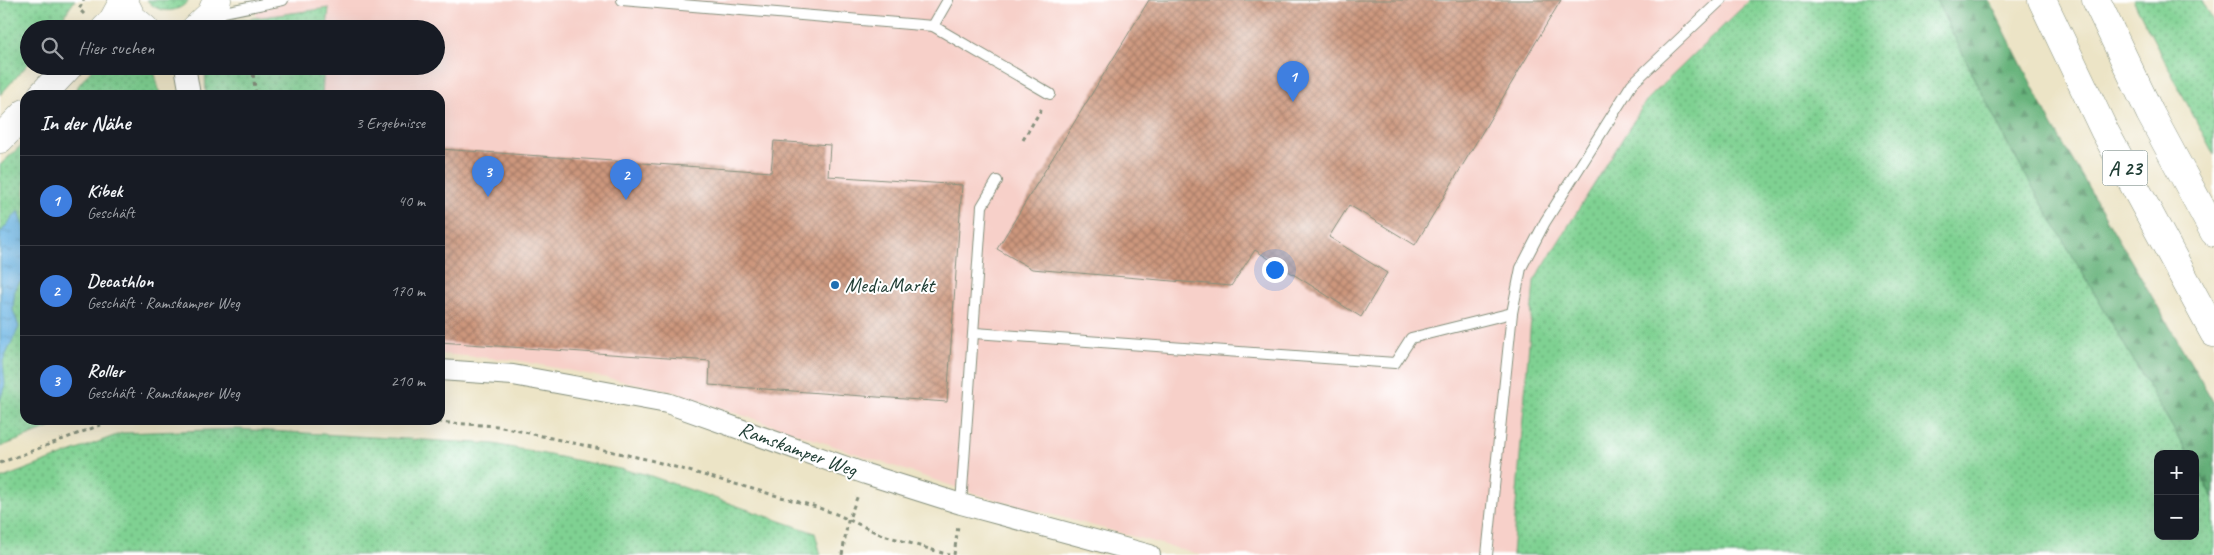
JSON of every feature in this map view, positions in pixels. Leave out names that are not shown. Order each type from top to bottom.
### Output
[{"type":"main road","name":"A 23","points":[[2042,0],[2104,130],[2214,333]]},
{"type":"main road","name":"A 23","points":[[2096,0],[2150,113],[2214,232]]},
{"type":"main road","points":[[113,20],[123,1]]},
{"type":"main road","points":[[123,1],[134,20]]},
{"type":"main road","points":[[47,90],[61,75]]},
{"type":"main road","points":[[0,139],[20,118]]},
{"type":"street","points":[[186,75],[189,90]]},
{"type":"street","name":"Ramskamper Weg","points":[[445,370],[513,375],[667,403],[866,474],[961,504],[1150,555]]},
{"type":"lane","points":[[208,14],[283,0]]},
{"type":"lane","points":[[622,0],[933,26],[1050,94]]},
{"type":"lane","points":[[933,26],[948,0]]},
{"type":"lane","points":[[1487,555],[1512,313],[1521,268],[1545,222],[1632,84],[1721,0]]},
{"type":"lane","points":[[961,504],[975,333],[982,206],[997,181]]},
{"type":"lane","points":[[975,333],[1395,363],[1411,338],[1512,313]]},
{"type":"path","points":[[253,75],[255,90]]},
{"type":"path","points":[[1023,140],[1050,94]]},
{"type":"path","points":[[445,423],[497,426],[650,460],[813,506],[880,534],[948,555]]},
{"type":"path","points":[[0,463],[101,425]]},
{"type":"path","points":[[842,555],[848,521],[866,474]]},
{"type":"path","points":[[954,555],[961,504]]},
{"type":"shaded area","points":[[256,0],[1750,0],[1646,101],[1534,281],[1512,555],[1202,555],[979,495],[668,390],[515,360],[445,354],[445,90],[206,90],[205,75],[445,75],[445,20],[239,20],[256,17]]},
{"type":"green space","points":[[0,0],[75,0],[61,20],[20,20],[20,73],[0,95]]},
{"type":"green space","points":[[147,0],[189,0],[174,10],[162,10]]},
{"type":"green space","points":[[1750,0],[1936,0],[2008,145],[2186,450],[2154,450],[2154,540],[2199,540],[2199,473],[2214,498],[2214,555],[1512,555],[1534,281],[1646,101]]},
{"type":"green space","points":[[1936,0],[1989,0],[2052,125],[2214,403],[2214,498],[2199,473],[2199,450],[2186,450],[2008,145]]},
{"type":"green space","points":[[2133,0],[2202,0],[2214,23],[2214,155]]},
{"type":"green space","points":[[329,8],[328,20],[240,20]]},
{"type":"green space","points":[[87,75],[155,75],[159,90],[75,90]]},
{"type":"green space","points":[[205,75],[323,75],[322,90],[206,90]]},
{"type":"green space","points":[[20,147],[20,425],[57,425],[0,447],[0,165]]},
{"type":"green space","points":[[236,429],[494,444],[645,474],[815,533],[821,555],[0,555],[0,479],[122,433]]},
{"type":"water","points":[[19,210],[20,282],[15,288],[13,310],[19,327],[3,361],[5,384],[0,401],[0,233]]},
{"type":"building","points":[[1149,0],[1561,0],[1415,245],[1349,205],[1329,237],[1387,273],[1361,317],[1255,250],[1231,286],[1032,269],[997,249]]},
{"type":"building","points":[[774,141],[830,145],[828,176],[962,185],[947,402],[709,385],[710,361],[445,342],[445,149],[771,172]]},
{"type":"place","name":"Kibek","points":[[1293,102]]},
{"type":"place","name":"Roller","points":[[488,197]]},
{"type":"place","name":"Decathlon","points":[[626,200]]},
{"type":"place","name":"MediaMarkt","points":[[835,285]]}]
